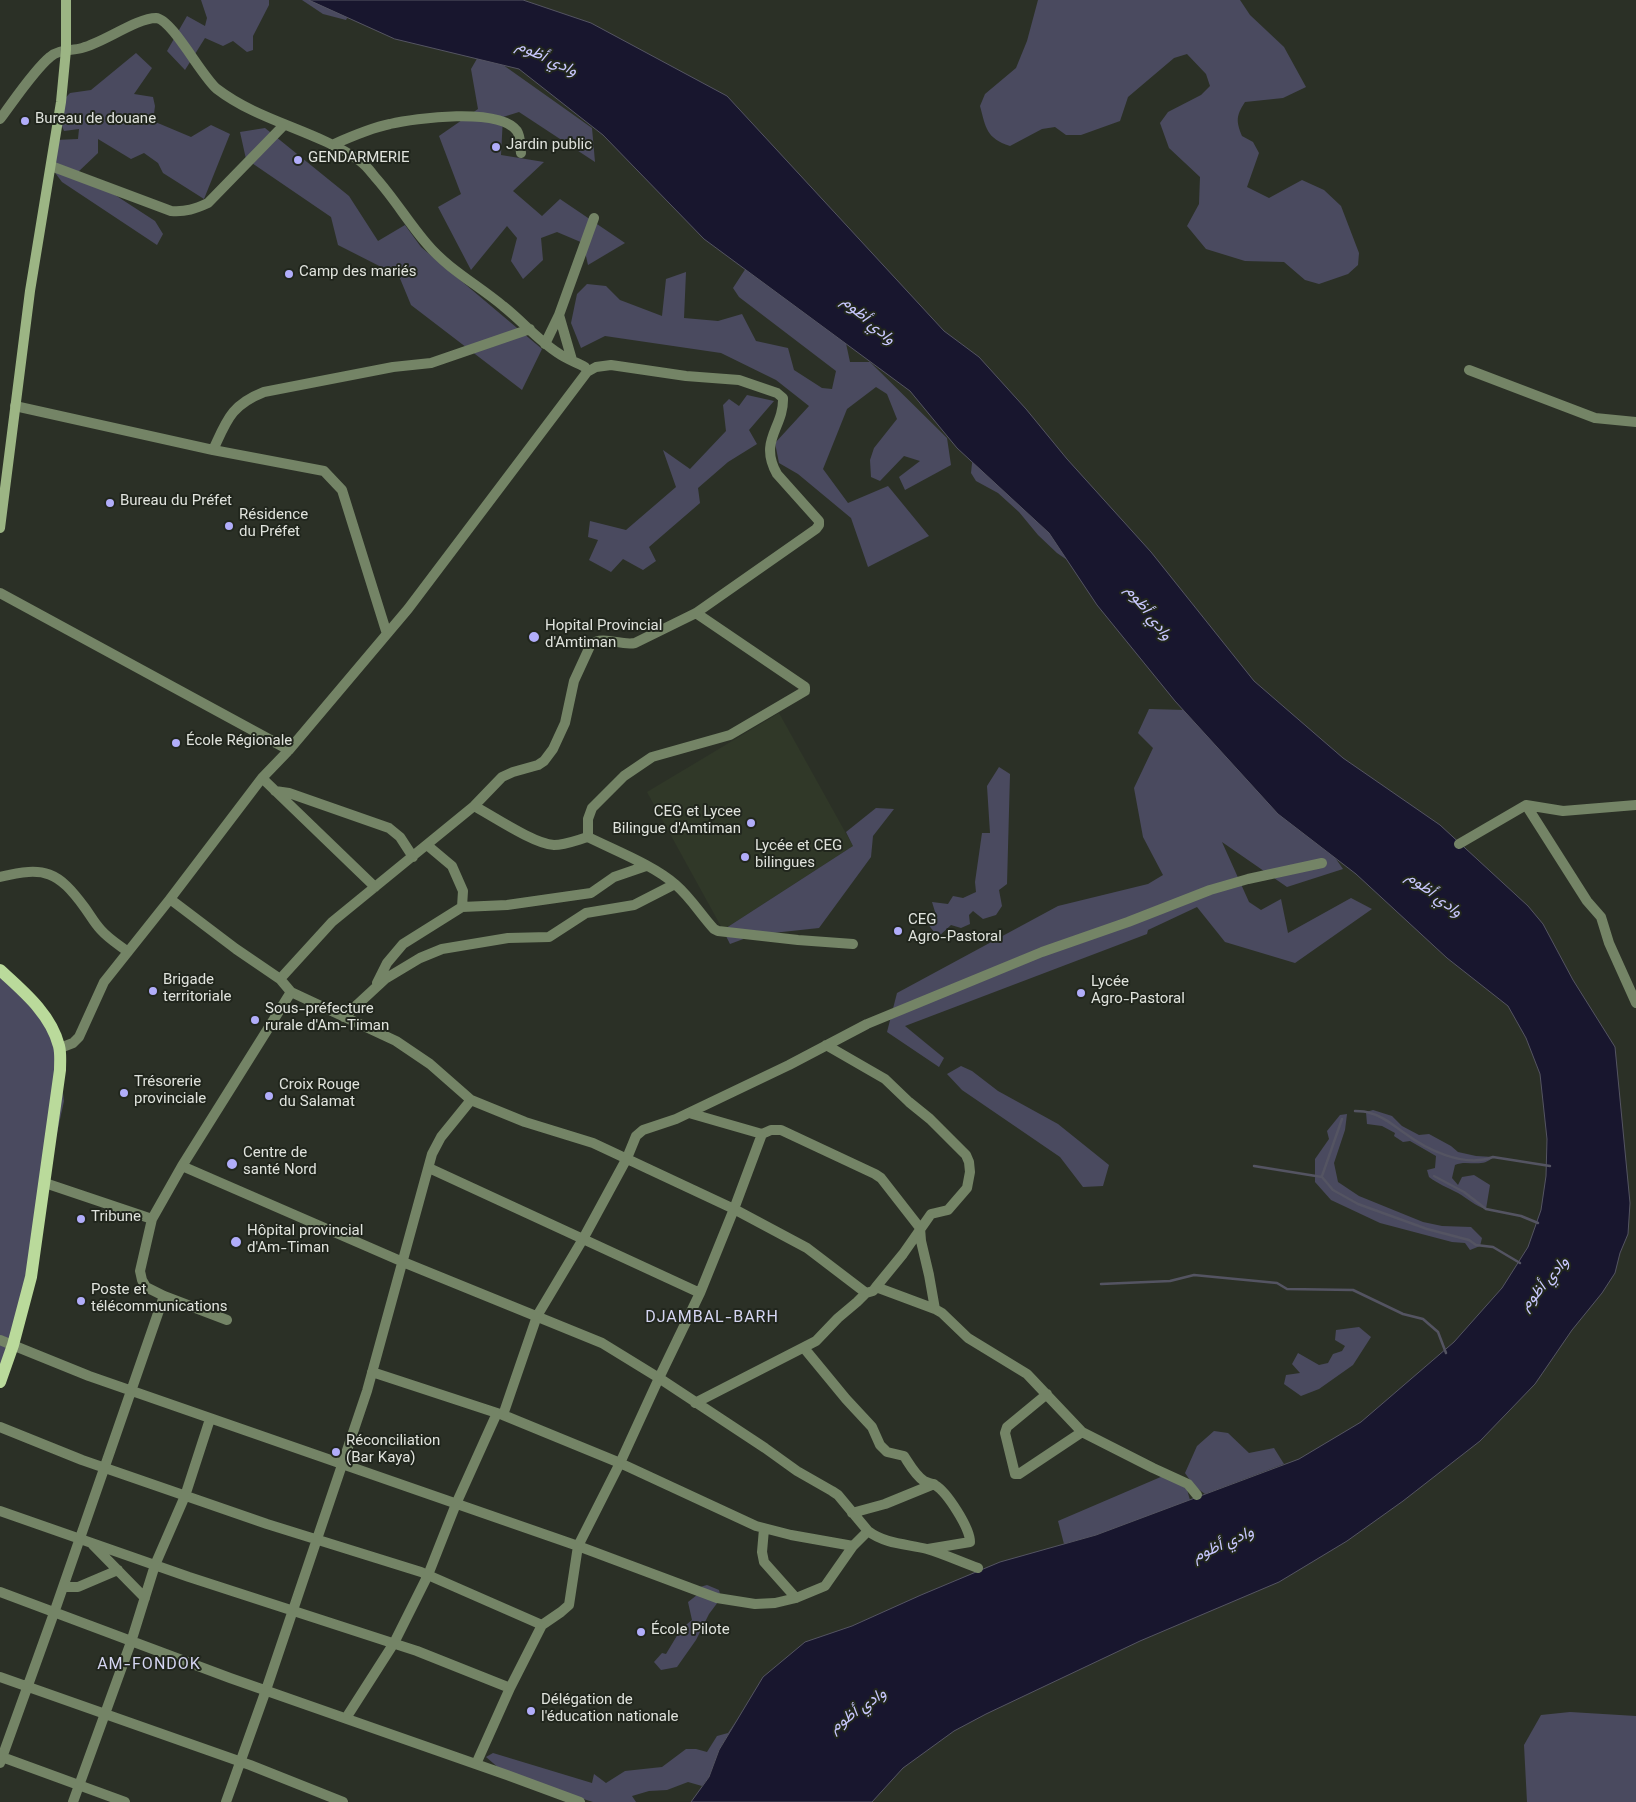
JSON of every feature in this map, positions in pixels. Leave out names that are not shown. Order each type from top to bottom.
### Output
[{"type":"main road","points":[[0,528],[30,291],[61,102],[66,50],[64,2]]},
{"type":"main road","points":[[0,970],[41,1010],[55,1033],[60,1048],[60,1070],[31,1277],[13,1345],[0,1382]]},
{"type":"street","points":[[1,115],[52,55],[66,50],[90,46],[146,20],[157,18],[163,20],[172,29],[214,86],[256,112],[332,145],[362,162],[390,194],[427,244],[457,272],[503,306],[545,344],[559,354],[585,367],[587,372]]},
{"type":"street","points":[[332,145],[389,124],[449,116],[474,116],[492,119],[513,127],[518,132],[521,154]]},
{"type":"street","points":[[51,166],[171,211],[183,212],[196,209],[208,202],[284,125]]},
{"type":"street","points":[[545,344],[559,315],[594,218]]},
{"type":"street","points":[[559,315],[572,360]]},
{"type":"street","points":[[213,450],[226,421],[235,409],[247,399],[264,392],[393,367],[432,363],[530,329]]},
{"type":"street","points":[[60,1048],[73,1043],[79,1037],[104,982],[262,778],[289,750],[408,609],[587,372],[596,367],[610,365],[686,376],[739,380],[777,393],[783,398],[783,407],[770,440],[770,453],[774,467],[819,521],[816,529],[696,613],[635,643],[628,644],[596,640],[591,644],[574,681],[565,723],[553,749],[538,766],[513,772],[502,777],[474,806],[332,922],[280,979]]},
{"type":"street","points":[[1469,370],[1595,418],[1636,422]]},
{"type":"street","points":[[15,406],[213,450],[308,466],[324,471],[334,479],[342,490],[387,634]]},
{"type":"street","points":[[0,594],[289,750]]},
{"type":"street","points":[[588,837],[588,819],[592,808],[624,776],[652,757],[730,735],[805,691],[805,686],[696,613]]},
{"type":"street","points":[[262,778],[375,887]]},
{"type":"street","points":[[275,791],[289,793],[389,828],[400,836],[413,857]]},
{"type":"street","points":[[1459,844],[1526,806],[1563,811],[1636,805]]},
{"type":"street","points":[[474,806],[545,843],[553,845],[588,837],[646,866],[674,884],[690,899],[714,929],[718,931],[853,944]]},
{"type":"street","points":[[1526,806],[1586,901],[1601,918],[1609,943],[1636,1003]]},
{"type":"street","points":[[427,845],[452,866],[463,891],[462,907]]},
{"type":"street","points":[[346,1718],[394,1643],[428,1575],[456,1504],[500,1414],[537,1316],[627,1158],[638,1133],[689,1113],[790,1065],[867,1024],[1042,952],[1128,922],[1210,890],[1248,878],[1322,863]]},
{"type":"street","points":[[374,989],[387,963],[403,944],[462,907],[507,905],[591,893],[614,877],[646,866]]},
{"type":"street","points":[[0,877],[24,872],[42,872],[58,877],[72,890],[101,931],[128,952]]},
{"type":"street","points":[[344,1017],[385,979],[420,958],[442,949],[516,937],[549,936],[586,913],[634,905],[674,884]]},
{"type":"street","points":[[170,899],[236,949],[280,979],[291,992],[396,1041],[430,1064],[471,1100],[525,1122],[593,1143],[734,1210],[807,1248],[866,1293]]},
{"type":"street","points":[[228,1320],[164,1296],[146,1287],[140,1271],[152,1219],[182,1166],[291,992]]},
{"type":"street","points":[[696,1403],[816,1341],[866,1293],[873,1291],[903,1254],[931,1214],[948,1210],[966,1188],[970,1172],[966,1155],[930,1119],[885,1079],[826,1045]]},
{"type":"street","points":[[226,1802],[294,1610],[341,1464],[367,1391],[432,1154],[438,1141],[471,1100]]},
{"type":"street","points":[[689,1113],[762,1134],[770,1130],[781,1130],[879,1175],[920,1228],[935,1309]]},
{"type":"street","points":[[476,1764],[510,1688],[542,1625],[569,1605],[578,1546],[620,1463],[658,1378],[700,1293],[734,1210],[762,1134]]},
{"type":"street","points":[[182,1166],[403,1262],[602,1343],[766,1448],[797,1471],[838,1495],[868,1531],[876,1537],[928,1549],[978,1568]]},
{"type":"street","points":[[429,1168],[700,1293]]},
{"type":"street","points":[[45,1183],[152,1219]]},
{"type":"street","points":[[876,1287],[942,1313],[968,1338],[1027,1374],[1082,1432],[1188,1484],[1197,1495]]},
{"type":"street","points":[[125,1802],[1,1760],[164,1296]]},
{"type":"street","points":[[0,1340],[89,1376],[578,1546],[717,1598],[755,1604],[775,1604],[825,1586],[853,1546],[868,1531]]},
{"type":"street","points":[[804,1348],[872,1427],[880,1445],[887,1452],[904,1456],[922,1480],[934,1484],[954,1505],[968,1533],[970,1542],[928,1549]]},
{"type":"street","points":[[372,1372],[500,1414],[620,1463],[764,1529],[853,1546]]},
{"type":"street","points":[[1047,1394],[1007,1427],[1005,1433],[1015,1474],[1019,1474],[1082,1432]]},
{"type":"street","points":[[73,1802],[131,1642],[155,1565],[184,1496],[210,1419]]},
{"type":"street","points":[[0,1427],[104,1468],[184,1496],[428,1575],[542,1625]]},
{"type":"street","points":[[852,1513],[885,1504],[934,1484]]},
{"type":"street","points":[[0,1511],[92,1544],[394,1643],[510,1688]]},
{"type":"street","points":[[764,1529],[762,1552],[764,1562],[796,1598]]},
{"type":"street","points":[[92,1544],[145,1598]]},
{"type":"street","points":[[63,1587],[78,1587],[118,1570]]},
{"type":"street","points":[[0,1592],[131,1642],[580,1802]]},
{"type":"street","points":[[0,1677],[240,1762],[343,1802]]},
{"type":"street","points":[[546,1802],[551,1791]]},
{"type":"shaded area","points":[[201,0],[269,0],[269,5],[253,36],[253,50],[247,52],[233,41],[223,46],[205,38],[185,70],[167,51],[187,16],[205,26],[207,18]]},
{"type":"shaded area","points":[[302,0],[346,0],[354,5],[346,20],[323,14]]},
{"type":"shaded area","points":[[1038,0],[1240,0],[1250,15],[1284,47],[1306,87],[1283,98],[1245,102],[1242,107],[1238,119],[1240,131],[1242,136],[1253,142],[1259,153],[1247,187],[1269,198],[1302,180],[1324,190],[1341,206],[1359,253],[1358,265],[1348,274],[1319,284],[1305,280],[1284,262],[1245,261],[1206,249],[1187,226],[1199,204],[1200,177],[1169,148],[1160,123],[1168,112],[1201,95],[1210,86],[1206,74],[1187,54],[1174,58],[1128,97],[1120,121],[1081,135],[1066,135],[1055,127],[1042,129],[1010,146],[992,136],[986,126],[980,106],[985,94],[1016,68],[1027,41]]},
{"type":"shaded area","points":[[482,50],[592,128],[595,162],[519,112],[503,117],[501,155],[544,162],[513,191],[542,216],[560,199],[625,243],[588,265],[583,243],[557,232],[541,238],[543,260],[523,279],[511,261],[517,238],[507,226],[471,270],[438,207],[461,194],[439,136],[478,109],[471,69]]},
{"type":"shaded area","points":[[136,53],[152,68],[134,94],[153,97],[155,106],[153,121],[191,137],[211,125],[230,134],[204,199],[163,173],[158,163],[144,153],[131,159],[98,139],[98,153],[77,173],[155,221],[163,234],[157,245],[62,182],[50,166],[56,140],[78,139],[79,129],[64,131],[55,109],[70,93],[91,90]]},
{"type":"shaded area","points":[[265,128],[349,196],[378,241],[405,225],[421,247],[542,349],[522,390],[411,305],[399,276],[338,245],[331,217],[246,159],[240,132]]},
{"type":"shaded area","points":[[757,251],[844,334],[850,362],[870,362],[947,438],[951,465],[905,490],[899,477],[920,461],[904,456],[880,481],[871,477],[870,460],[874,448],[897,419],[887,394],[876,387],[847,409],[823,469],[848,503],[888,486],[929,536],[868,567],[851,518],[798,474],[779,463],[775,443],[809,406],[776,380],[721,353],[605,336],[581,348],[571,323],[577,294],[587,284],[606,286],[620,300],[662,316],[666,279],[686,272],[684,318],[718,321],[742,314],[756,341],[788,348],[794,370],[822,388],[832,389],[836,371],[739,297],[733,288]]},
{"type":"shaded area","points":[[747,395],[774,401],[749,430],[757,444],[728,462],[698,488],[700,503],[649,547],[656,561],[643,570],[623,559],[611,572],[589,560],[598,540],[588,537],[590,521],[626,530],[676,487],[663,450],[690,469],[726,431],[723,405],[729,399],[739,406]]},
{"type":"shaded area","points":[[973,454],[1022,488],[1076,566],[1057,553],[1038,535],[1019,512],[998,493],[976,481],[971,473]]},
{"type":"shaded area","points":[[1149,709],[1185,710],[1327,846],[1343,869],[1287,887],[1222,842],[1249,902],[1261,910],[1281,899],[1288,933],[1351,898],[1372,909],[1295,963],[1225,942],[1197,907],[1148,930],[1147,934],[905,1026],[944,1058],[939,1067],[887,1032],[897,993],[1058,906],[1148,884],[1163,875],[1143,837],[1134,788],[1153,748],[1138,733]]},
{"type":"shaded area","points":[[779,713],[853,846],[723,930],[647,792]]},
{"type":"shaded area","points":[[999,767],[1010,774],[1007,884],[999,890],[1002,906],[996,915],[983,919],[973,911],[969,915],[970,924],[961,928],[951,925],[938,937],[924,919],[936,915],[932,902],[948,904],[953,896],[963,898],[976,892],[975,882],[982,833],[990,833],[987,786]]},
{"type":"shaded area","points":[[876,808],[894,809],[873,836],[871,857],[819,928],[754,935],[730,944],[723,930],[853,846],[846,832]]},
{"type":"shaded area","points":[[0,971],[55,1033],[64,1101],[8,1357],[0,1381]]},
{"type":"shaded area","points":[[961,1066],[972,1071],[998,1091],[1058,1124],[1109,1165],[1103,1186],[1083,1187],[1060,1157],[962,1090],[947,1074]]},
{"type":"shaded area","points":[[1373,1110],[1392,1116],[1402,1126],[1419,1135],[1429,1134],[1458,1152],[1493,1157],[1489,1161],[1455,1165],[1452,1178],[1458,1185],[1462,1177],[1474,1175],[1490,1185],[1486,1209],[1429,1177],[1427,1170],[1435,1168],[1436,1156],[1410,1141],[1403,1142],[1394,1136],[1395,1133],[1382,1126],[1367,1124],[1366,1112]]},
{"type":"shaded area","points":[[1347,1114],[1345,1130],[1334,1163],[1338,1182],[1359,1196],[1423,1222],[1442,1226],[1471,1227],[1482,1238],[1480,1246],[1470,1250],[1465,1243],[1452,1242],[1380,1223],[1331,1200],[1315,1182],[1315,1159],[1329,1139],[1327,1131],[1340,1115]]},
{"type":"shaded area","points":[[1359,1327],[1371,1337],[1353,1365],[1319,1389],[1301,1396],[1284,1384],[1286,1375],[1300,1373],[1292,1364],[1298,1353],[1319,1365],[1328,1363],[1333,1354],[1342,1351],[1345,1346],[1335,1340],[1336,1330]]},
{"type":"shaded area","points":[[1214,1431],[1228,1433],[1249,1453],[1274,1448],[1284,1464],[1205,1494],[1194,1486],[1185,1473],[1197,1446]]},
{"type":"shaded area","points":[[1163,1476],[1186,1486],[1190,1500],[1096,1535],[1064,1544],[1058,1521]]},
{"type":"shaded area","points":[[707,1585],[719,1590],[721,1598],[709,1614],[696,1640],[677,1667],[661,1670],[654,1662],[662,1653],[666,1654],[681,1629],[692,1620],[688,1602],[697,1595],[700,1587]]},
{"type":"shaded area","points":[[1570,1712],[1636,1716],[1636,1802],[1527,1802],[1524,1745],[1541,1715]]},
{"type":"shaded area","points":[[736,1721],[719,1750],[709,1777],[702,1786],[688,1782],[667,1790],[649,1791],[632,1796],[636,1802],[593,1802],[507,1775],[486,1757],[493,1753],[592,1783],[594,1774],[606,1783],[625,1771],[662,1767],[686,1749],[707,1752],[717,1736],[728,1733]]},
{"type":"water","name":"وادي أظوم","points":[[309,0],[523,0],[591,23],[727,96],[944,331],[979,357],[1026,409],[1067,459],[1151,552],[1254,681],[1343,758],[1440,825],[1528,906],[1543,924],[1573,980],[1615,1047],[1630,1203],[1628,1234],[1620,1253],[1615,1273],[1602,1293],[1572,1330],[1535,1384],[1480,1441],[1403,1501],[1347,1541],[1279,1582],[1140,1641],[954,1731],[903,1768],[872,1802],[691,1802],[709,1777],[719,1750],[763,1677],[805,1642],[852,1626],[1000,1562],[1096,1535],[1299,1459],[1361,1422],[1454,1342],[1502,1288],[1528,1247],[1541,1210],[1546,1176],[1547,1139],[1540,1074],[1526,1038],[1508,1006],[1447,958],[1356,874],[1278,814],[1175,701],[1097,605],[1049,533],[957,448],[910,391],[704,239],[603,135],[519,69],[395,39]]},
{"type":"waterway","points":[[1355,1111],[1379,1116],[1434,1151],[1458,1159],[1482,1160],[1493,1157],[1550,1166]]},
{"type":"waterway","points":[[1322,1176],[1342,1119]]},
{"type":"waterway","points":[[1254,1166],[1322,1177],[1333,1190],[1358,1204],[1427,1229],[1469,1240],[1476,1245],[1493,1247],[1520,1263]]},
{"type":"waterway","points":[[1434,1176],[1464,1192],[1486,1209],[1521,1216],[1538,1223]]},
{"type":"waterway","points":[[1101,1284],[1170,1281],[1194,1275],[1277,1283],[1287,1289],[1353,1290],[1403,1314],[1423,1319],[1438,1332],[1446,1353]]},
{"type":"place","name":"Bureau de douane","points":[[25,121]]},
{"type":"place","name":"Jardin public","points":[[496,147]]},
{"type":"place","name":"GENDARMERIE","points":[[298,160]]},
{"type":"place","name":"Camp des mariés","points":[[289,274]]},
{"type":"place","name":"Bureau du Préfet","points":[[110,503]]},
{"type":"place","name":"Résidence du Préfet","points":[[229,526]]},
{"type":"place","name":"Hopital Provincial d'Amtiman","points":[[534,637]]},
{"type":"place","name":"École Régionale","points":[[176,743]]},
{"type":"place","name":"CEG et Lycee Bilingue d'Amtiman","points":[[751,823]]},
{"type":"place","name":"Lycée et CEG bilingues","points":[[745,857]]},
{"type":"place","name":"CEG Agro-Pastoral","points":[[898,931]]},
{"type":"place","name":"Brigade territoriale","points":[[153,991]]},
{"type":"place","name":"Lycée Agro-Pastoral","points":[[1081,993]]},
{"type":"place","name":"Sous-préfecture rurale d'Am-Timan","points":[[255,1020]]},
{"type":"place","name":"Trésorerie provinciale","points":[[124,1093]]},
{"type":"place","name":"Croix Rouge du Salamat","points":[[269,1096]]},
{"type":"place","name":"Centre de santé Nord","points":[[232,1164]]},
{"type":"place","name":"Tribune","points":[[81,1219]]},
{"type":"place","name":"Hôpital provincial d'Am-Timan","points":[[236,1242]]},
{"type":"place","name":"Poste et télécommunications","points":[[81,1301]]},
{"type":"place","name":"Réconciliation (Bar Kaya)","points":[[336,1452]]},
{"type":"place","name":"École Pilote","points":[[641,1632]]},
{"type":"place","name":"Délégation de l'éducation nationale","points":[[531,1711]]},
{"type":"district","name":"DJAMBAL-BARH","points":[[712,1319]]},
{"type":"district","name":"AM-FONDOK","points":[[149,1666]]}]
